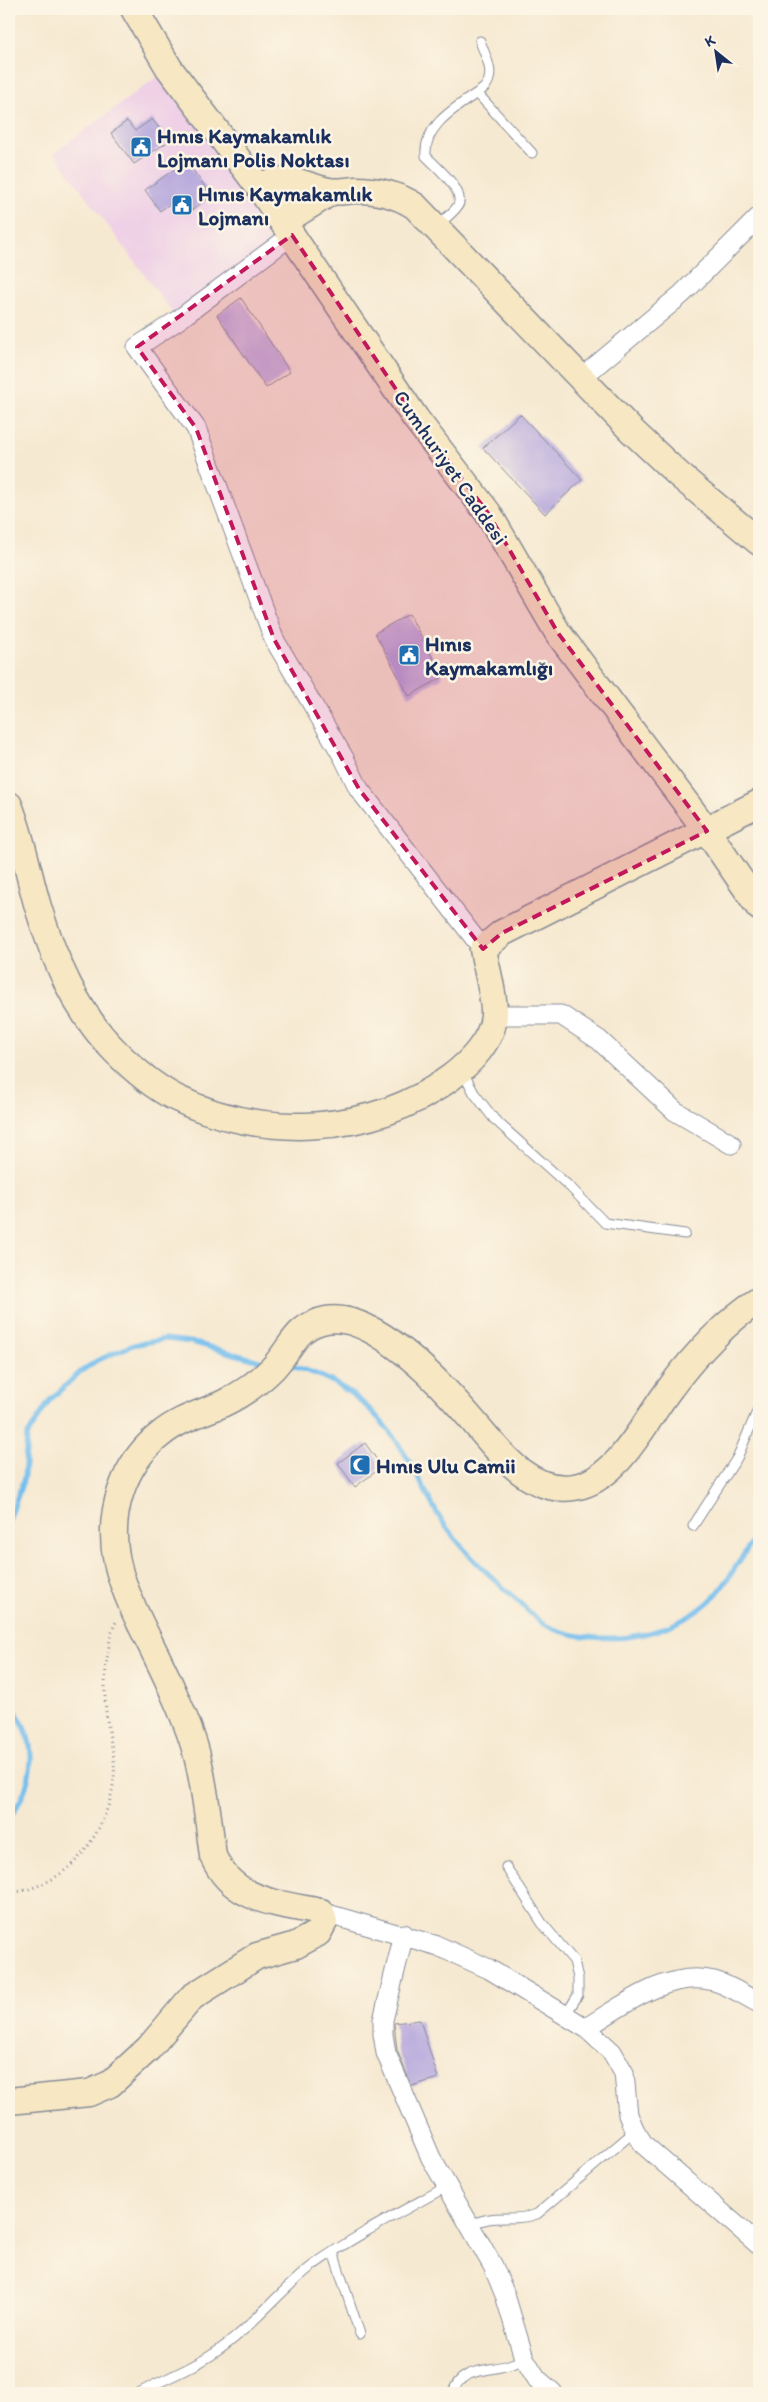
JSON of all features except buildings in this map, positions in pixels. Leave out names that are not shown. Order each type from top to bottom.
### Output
[{"type":"street","name":"Cumhuriyet Caddesi","points":[[134,9],[169,68],[259,187],[416,419],[488,513],[558,633],[707,831],[759,908]]},
{"type":"street","points":[[259,187],[281,179],[289,179],[331,192],[372,190],[393,194],[415,206],[437,226],[631,430],[678,474],[759,542]]},
{"type":"street","points":[[9,805],[38,907],[56,959],[74,995],[92,1023],[115,1050],[143,1076],[173,1096],[210,1112],[246,1122],[291,1126],[328,1126],[365,1118],[404,1104],[440,1086],[462,1069],[478,1052],[488,1033],[494,1015],[483,949],[358,789],[344,758],[274,638],[196,428],[137,347],[178,320],[331,192]]},
{"type":"street","points":[[581,378],[682,294],[759,217]]},
{"type":"street","points":[[483,949],[502,933],[707,831],[759,803]]},
{"type":"street","points":[[494,1015],[561,1015],[599,1040],[675,1111],[731,1144]]},
{"type":"street","points":[[759,1300],[721,1332],[670,1387],[636,1437],[604,1474],[585,1485],[573,1488],[554,1488],[535,1481],[514,1467],[462,1409],[413,1361],[386,1338],[364,1325],[347,1319],[328,1319],[313,1324],[299,1332],[274,1367],[238,1396],[183,1420],[162,1433],[145,1448],[127,1472],[117,1500],[114,1528],[117,1562],[134,1606],[174,1693],[199,1761],[213,1856],[220,1871],[234,1886],[260,1899],[321,1912],[404,1934],[438,1946],[490,1969],[586,2028],[612,2052],[624,2073],[628,2115],[644,2145],[759,2245]]},
{"type":"street","points":[[9,2101],[89,2092],[110,2084],[150,2048],[192,1997],[256,1956],[296,1944],[318,1933],[324,1922],[321,1912]]},
{"type":"street","points":[[404,1934],[383,2020],[382,2034],[386,2053],[446,2187],[493,2266],[505,2295],[524,2358],[537,2379],[553,2393]]},
{"type":"street","points":[[586,2028],[656,1988],[688,1980],[714,1981],[759,2003]]},
{"type":"lane","points":[[437,226],[458,206],[460,198],[456,187],[426,156],[426,141],[436,125],[487,85],[490,77],[480,41]]},
{"type":"lane","points":[[477,93],[532,153]]},
{"type":"lane","points":[[462,1069],[474,1092],[494,1118],[571,1188],[605,1223],[685,1234]]},
{"type":"lane","points":[[693,1526],[737,1458],[759,1407]]},
{"type":"lane","points":[[506,1867],[542,1923],[574,1961],[578,1978],[578,1995],[565,2016]]},
{"type":"lane","points":[[470,2226],[491,2217],[517,2220],[537,2214],[635,2131]]},
{"type":"lane","points":[[139,2393],[214,2353],[242,2331],[293,2282],[333,2252],[446,2187]]},
{"type":"lane","points":[[333,2252],[360,2334]]},
{"type":"lane","points":[[453,2393],[458,2380],[468,2374],[513,2366],[524,2358]]},
{"type":"path","points":[[9,1893],[31,1889],[61,1874],[84,1851],[100,1826],[111,1795],[114,1778],[114,1762],[108,1731],[105,1691],[109,1648],[114,1624],[123,1612],[134,1606]]},
{"type":"highlighted area","points":[[292,235],[416,419],[488,513],[558,633],[707,831],[502,933],[483,949],[359,789],[274,639],[196,428],[137,347]]},
{"type":"shaded area","name":"Hınıs Kaymakamlık Lojmanı","points":[[169,68],[292,235],[178,320],[54,153]]},
{"type":"waterway","points":[[9,1521],[24,1478],[27,1436],[50,1400],[80,1372],[96,1361],[133,1345],[165,1339],[191,1342],[267,1363]]},
{"type":"waterway","points":[[285,1365],[306,1370],[342,1387],[372,1412],[398,1443],[436,1511],[466,1551],[532,1615],[542,1623],[558,1630],[576,1635],[612,1638],[641,1635],[671,1625],[710,1601],[720,1590],[759,1530]]},
{"type":"waterway","points":[[9,1700],[26,1731],[31,1754],[29,1777],[21,1799],[9,1819]]},
{"type":"place","name":"Hınıs Kaymakamlık Lojmanı Polis Noktası","points":[[141,147]]},
{"type":"place","name":"Hınıs Kaymakamlık Lojmanı","points":[[182,205]]},
{"type":"place","name":"Hınıs Kaymakamlığı","points":[[409,655]]},
{"type":"place","name":"Hınıs Ulu Camii","points":[[360,1465]]}]
